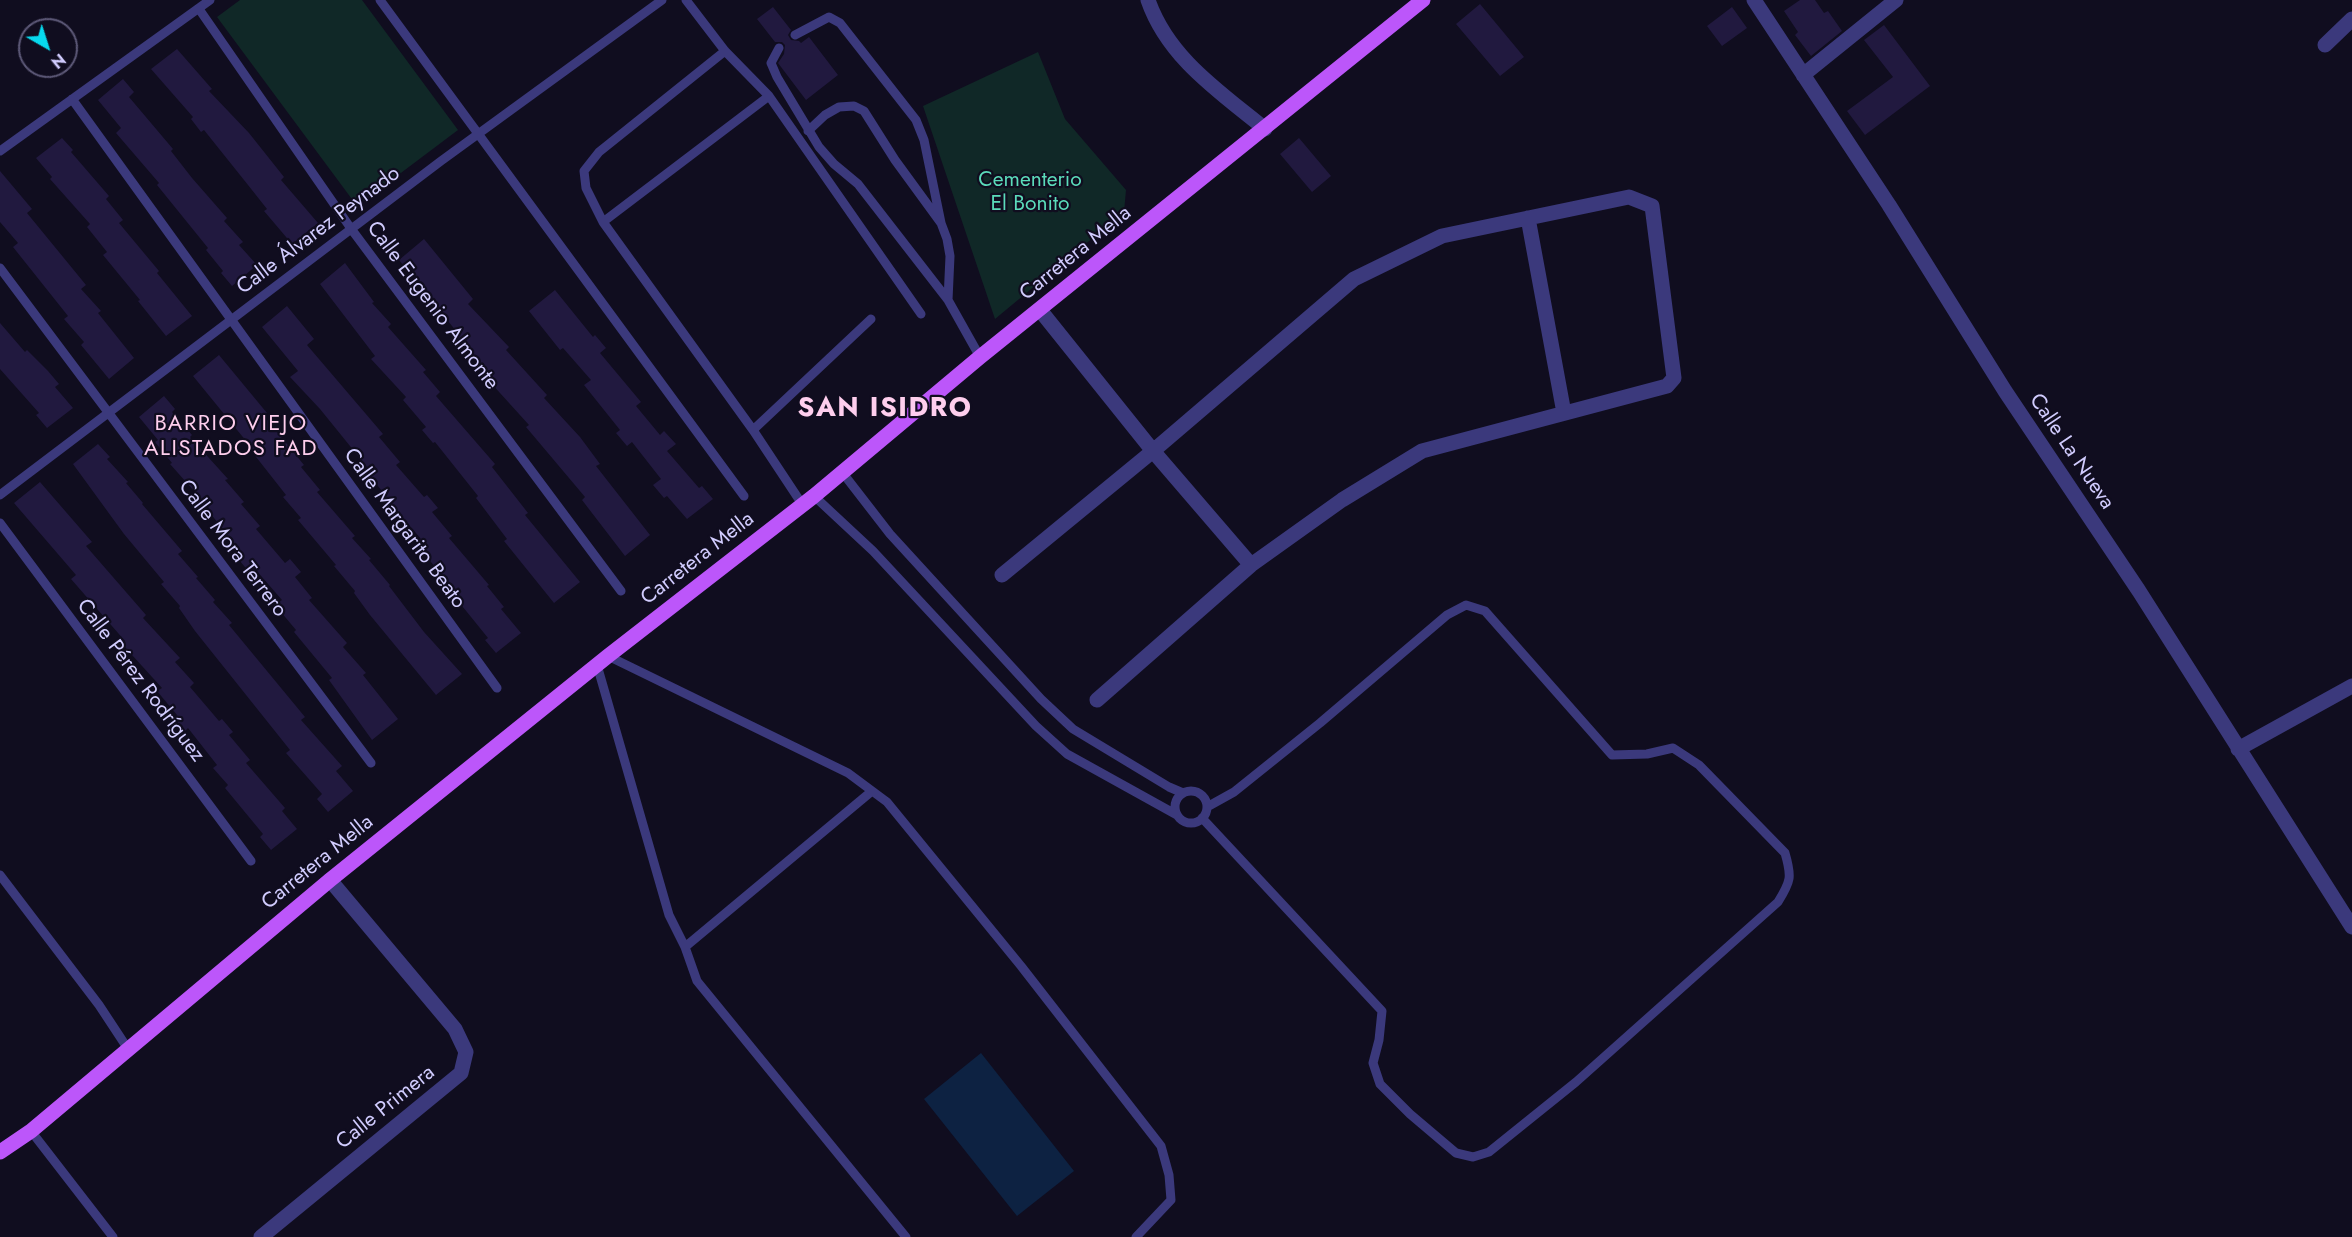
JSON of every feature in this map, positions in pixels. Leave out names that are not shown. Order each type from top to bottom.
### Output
[{"type":"main road","name":"Carretera Mella","points":[[0,1152],[31,1131],[330,880],[603,660],[808,500],[980,357],[1423,0]]},
{"type":"street","points":[[1148,0],[1153,16],[1171,46],[1191,68],[1265,129]]},
{"type":"street","name":"Calle La Nueva","points":[[1754,0],[1889,205],[2005,391],[2139,591],[2352,927]]},
{"type":"street","points":[[1803,75],[1896,0]]},
{"type":"street","points":[[2325,45],[2352,19]]},
{"type":"street","points":[[1002,575],[1153,451],[1354,279],[1442,236],[1629,197],[1652,206],[1674,378],[1666,386],[1422,451],[1342,500],[1251,565],[1097,700]]},
{"type":"street","points":[[1528,218],[1564,413]]},
{"type":"street","points":[[1040,310],[1153,451],[1251,565]]},
{"type":"street","points":[[2238,749],[2352,686]]},
{"type":"street","name":"Calle Primera","points":[[261,1237],[461,1073],[466,1052],[455,1029],[330,880]]},
{"type":"lane","points":[[0,151],[210,0]]},
{"type":"lane","points":[[380,0],[744,496]]},
{"type":"lane","name":"Calle Álvarez Peynado","points":[[0,495],[478,135],[662,0]]},
{"type":"lane","points":[[686,0],[725,51],[769,96],[921,314]]},
{"type":"lane","name":"Calle Eugenio Almonte","points":[[199,9],[352,230],[621,591]]},
{"type":"lane","points":[[795,35],[829,17],[840,23],[916,120],[924,140],[941,223],[947,239],[950,256],[948,300]]},
{"type":"lane","points":[[779,48],[771,63],[808,131],[834,164],[858,184],[948,300],[980,357]]},
{"type":"lane","points":[[725,51],[599,152],[584,171],[586,188],[603,222],[753,430],[808,500],[873,551],[1036,726],[1067,754],[1177,815],[1183,821],[1191,823],[1202,818],[1207,807],[1234,792],[1320,723],[1447,615],[1466,605],[1485,610],[1612,755],[1647,754],[1673,748],[1699,765],[1785,853],[1790,867],[1789,884],[1778,902],[1576,1082],[1489,1152],[1473,1157],[1456,1153],[1410,1114],[1380,1084],[1373,1063],[1379,1040],[1382,1011],[1202,818]]},
{"type":"lane","points":[[603,222],[769,96]]},
{"type":"lane","name":"Calle Margarito Beato","points":[[72,99],[496,688]]},
{"type":"lane","points":[[808,131],[825,115],[839,107],[854,106],[864,111],[895,160],[941,223]]},
{"type":"lane","name":"Calle Mora Terrero","points":[[0,268],[371,764]]},
{"type":"lane","points":[[753,430],[871,319]]},
{"type":"lane","points":[[842,472],[890,534],[1041,699],[1073,729],[1168,787],[1183,793]]},
{"type":"lane","name":"Calle Pérez Rodríguez","points":[[0,523],[251,861]]},
{"type":"lane","points":[[603,660],[848,773],[887,802],[1022,966],[1161,1146],[1169,1175],[1171,1200],[1136,1237]]},
{"type":"lane","points":[[603,660],[669,915],[685,947],[696,981],[906,1237]]},
{"type":"lane","points":[[685,947],[872,791]]},
{"type":"lane","points":[[1177,815],[1175,807],[1177,799],[1183,793],[1191,791],[1199,793],[1205,799],[1207,807]]},
{"type":"lane","points":[[0,875],[99,1005],[128,1048]]},
{"type":"lane","points":[[31,1131],[113,1237]]},
{"type":"green space","points":[[240,0],[362,0],[458,130],[357,206],[217,17]]},
{"type":"green space","name":"Cementerio El Bonito","points":[[1038,52],[1065,119],[1126,190],[1124,212],[995,319],[923,106]]},
{"type":"water","points":[[981,1053],[1074,1171],[1017,1216],[924,1099]]},
{"type":"building","points":[[1800,0],[1815,0],[1824,13],[1828,11],[1842,31],[1811,56],[1795,35],[1798,32],[1784,11]]},
{"type":"building","points":[[1480,4],[1524,57],[1500,76],[1456,24]]},
{"type":"building","points":[[773,7],[791,30],[788,35],[791,40],[801,43],[809,37],[838,75],[806,100],[778,63],[784,54],[785,45],[782,42],[775,42],[757,19]]},
{"type":"building","points":[[1732,7],[1747,28],[1722,46],[1707,26]]},
{"type":"building","points":[[1884,25],[1930,86],[1865,135],[1847,111],[1893,77],[1864,40]]},
{"type":"building","points":[[177,49],[212,89],[209,91],[249,133],[284,177],[281,180],[318,223],[292,244],[264,211],[267,209],[204,130],[201,132],[191,119],[193,117],[151,69]]},
{"type":"building","points":[[123,79],[134,92],[129,97],[173,149],[171,151],[192,178],[227,218],[224,221],[243,242],[239,245],[257,265],[232,286],[206,250],[208,248],[157,185],[159,183],[116,133],[121,128],[98,100]]},
{"type":"building","points":[[62,138],[73,150],[71,152],[109,196],[106,199],[123,220],[119,223],[159,271],[157,273],[192,316],[166,336],[103,255],[107,252],[87,227],[90,224],[50,179],[52,177],[36,158]]},
{"type":"building","points":[[1299,138],[1331,176],[1312,192],[1280,154]]},
{"type":"building","points":[[0,171],[32,209],[27,213],[86,285],[81,289],[101,311],[98,313],[134,358],[109,379],[81,345],[84,342],[64,319],[68,316],[13,247],[18,243],[0,222]]},
{"type":"building","points":[[424,239],[473,299],[468,304],[509,347],[506,350],[547,395],[544,398],[580,437],[600,464],[596,466],[650,535],[625,556],[582,500],[585,497],[526,427],[529,425],[490,382],[493,380],[465,346],[462,348],[451,334],[456,331],[399,260]]},
{"type":"building","points":[[345,263],[374,302],[372,303],[391,324],[388,327],[426,370],[423,372],[440,392],[436,396],[495,464],[492,467],[528,513],[525,515],[580,582],[554,603],[504,541],[507,539],[476,498],[478,496],[435,442],[433,443],[422,430],[426,427],[403,400],[406,397],[371,359],[375,356],[320,284]]},
{"type":"building","points":[[555,290],[593,337],[595,335],[606,348],[600,353],[641,402],[636,406],[660,435],[664,431],[676,444],[667,451],[699,488],[702,486],[713,499],[687,519],[667,496],[664,498],[653,485],[661,479],[632,442],[627,446],[616,433],[620,430],[584,385],[591,380],[563,348],[560,350],[529,311]]},
{"type":"building","points":[[287,306],[314,339],[307,345],[383,434],[379,437],[400,462],[396,465],[424,497],[427,495],[438,508],[432,512],[452,536],[449,538],[489,585],[487,586],[504,607],[501,609],[521,633],[496,653],[485,640],[488,638],[433,570],[436,568],[416,544],[421,539],[392,505],[389,508],[378,494],[382,491],[364,469],[367,467],[320,409],[290,377],[298,371],[262,327]]},
{"type":"building","points":[[0,323],[25,352],[27,350],[48,371],[59,384],[55,387],[73,408],[47,428],[36,415],[39,413],[0,369]]},
{"type":"building","points":[[219,355],[267,413],[264,416],[304,465],[301,467],[320,490],[317,492],[355,536],[352,538],[371,559],[369,560],[424,632],[462,674],[436,695],[370,615],[354,593],[355,591],[334,566],[336,565],[298,520],[301,518],[283,497],[286,495],[249,448],[251,447],[193,376]]},
{"type":"building","points":[[164,396],[175,409],[172,412],[192,435],[190,437],[228,479],[225,480],[244,502],[241,504],[260,526],[256,529],[285,563],[290,559],[301,572],[295,577],[312,598],[309,600],[347,643],[343,647],[366,673],[363,675],[398,719],[372,740],[329,680],[332,678],[275,605],[282,600],[255,569],[250,573],[239,560],[243,557],[223,533],[225,532],[207,509],[209,508],[170,464],[172,463],[155,442],[158,440],[139,417]]},
{"type":"building","points":[[98,444],[110,457],[107,459],[128,482],[126,483],[142,504],[182,551],[178,554],[215,600],[213,602],[232,623],[229,625],[305,717],[301,720],[342,766],[336,771],[353,791],[328,812],[317,799],[322,794],[286,753],[290,750],[195,631],[179,608],[180,606],[161,584],[164,582],[124,534],[73,464]]},
{"type":"building","points":[[40,482],[92,542],[86,546],[146,615],[143,618],[180,658],[175,662],[194,683],[190,687],[219,721],[222,719],[233,732],[229,735],[250,760],[246,763],[285,808],[282,811],[297,829],[271,850],[260,837],[263,834],[225,788],[228,785],[213,768],[217,765],[188,728],[185,731],[174,718],[177,715],[157,691],[162,688],[122,644],[125,641],[71,579],[76,575],[14,503]]},
{"type":"district","name":"SAN ISIDRO","points":[[885,409]]},
{"type":"district","name":"BARRIO VIEJO ALISTADOS FAD","points":[[231,438]]}]
